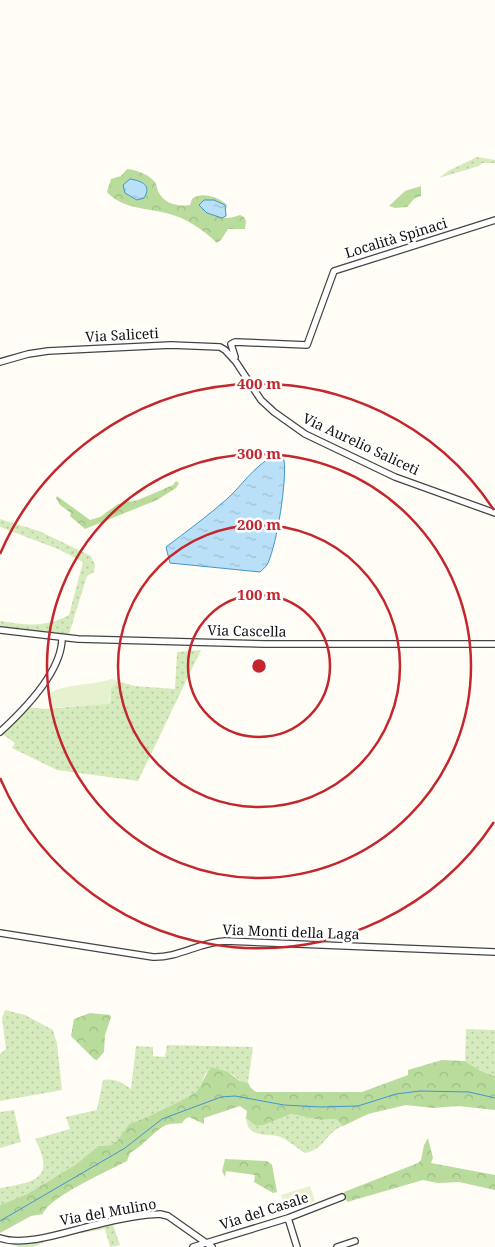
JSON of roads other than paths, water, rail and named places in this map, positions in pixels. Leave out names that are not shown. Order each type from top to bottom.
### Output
[{"type":"street","name":"Località Spinaci","points":[[238,367],[230,344],[235,342],[308,345],[334,271],[495,220]]},
{"type":"street","name":"Via Saliceti","points":[[0,362],[28,354],[48,351],[188,344],[220,347],[229,353],[238,367]]},
{"type":"street","name":"Via Aurelio Saliceti","points":[[238,367],[261,400],[274,412],[305,434],[395,477],[495,513]]},
{"type":"street","name":"Via Cascella","points":[[0,630],[62,638],[265,644],[495,644]]},
{"type":"street","points":[[0,732],[24,707],[58,663],[62,652],[62,638]]},
{"type":"street","name":"Via Monti della Laga","points":[[0,934],[159,957],[204,944],[225,941],[495,952]]},
{"type":"street","name":"Via del Casale","points":[[193,1247],[288,1218],[342,1198]]},
{"type":"street","name":"Via del Mulino","points":[[0,1238],[24,1242],[100,1224],[160,1214],[168,1216],[212,1247]]},
{"type":"street","points":[[288,1218],[297,1247]]},
{"type":"street","points":[[337,1247],[355,1241]]},
{"type":"water","points":[[130,179],[144,184],[147,190],[144,198],[137,200],[125,193],[123,185]]},
{"type":"water","points":[[204,200],[214,200],[225,205],[226,216],[222,218],[207,213],[199,205]]},
{"type":"water","points":[[270,458],[284,460],[285,470],[275,541],[265,568],[260,572],[170,563],[166,547],[220,505]]},
{"type":"waterway","points":[[0,1221],[125,1148],[162,1119],[221,1097],[235,1096],[284,1105],[321,1107],[358,1106],[396,1094],[420,1091],[469,1092],[495,1098]]}]
